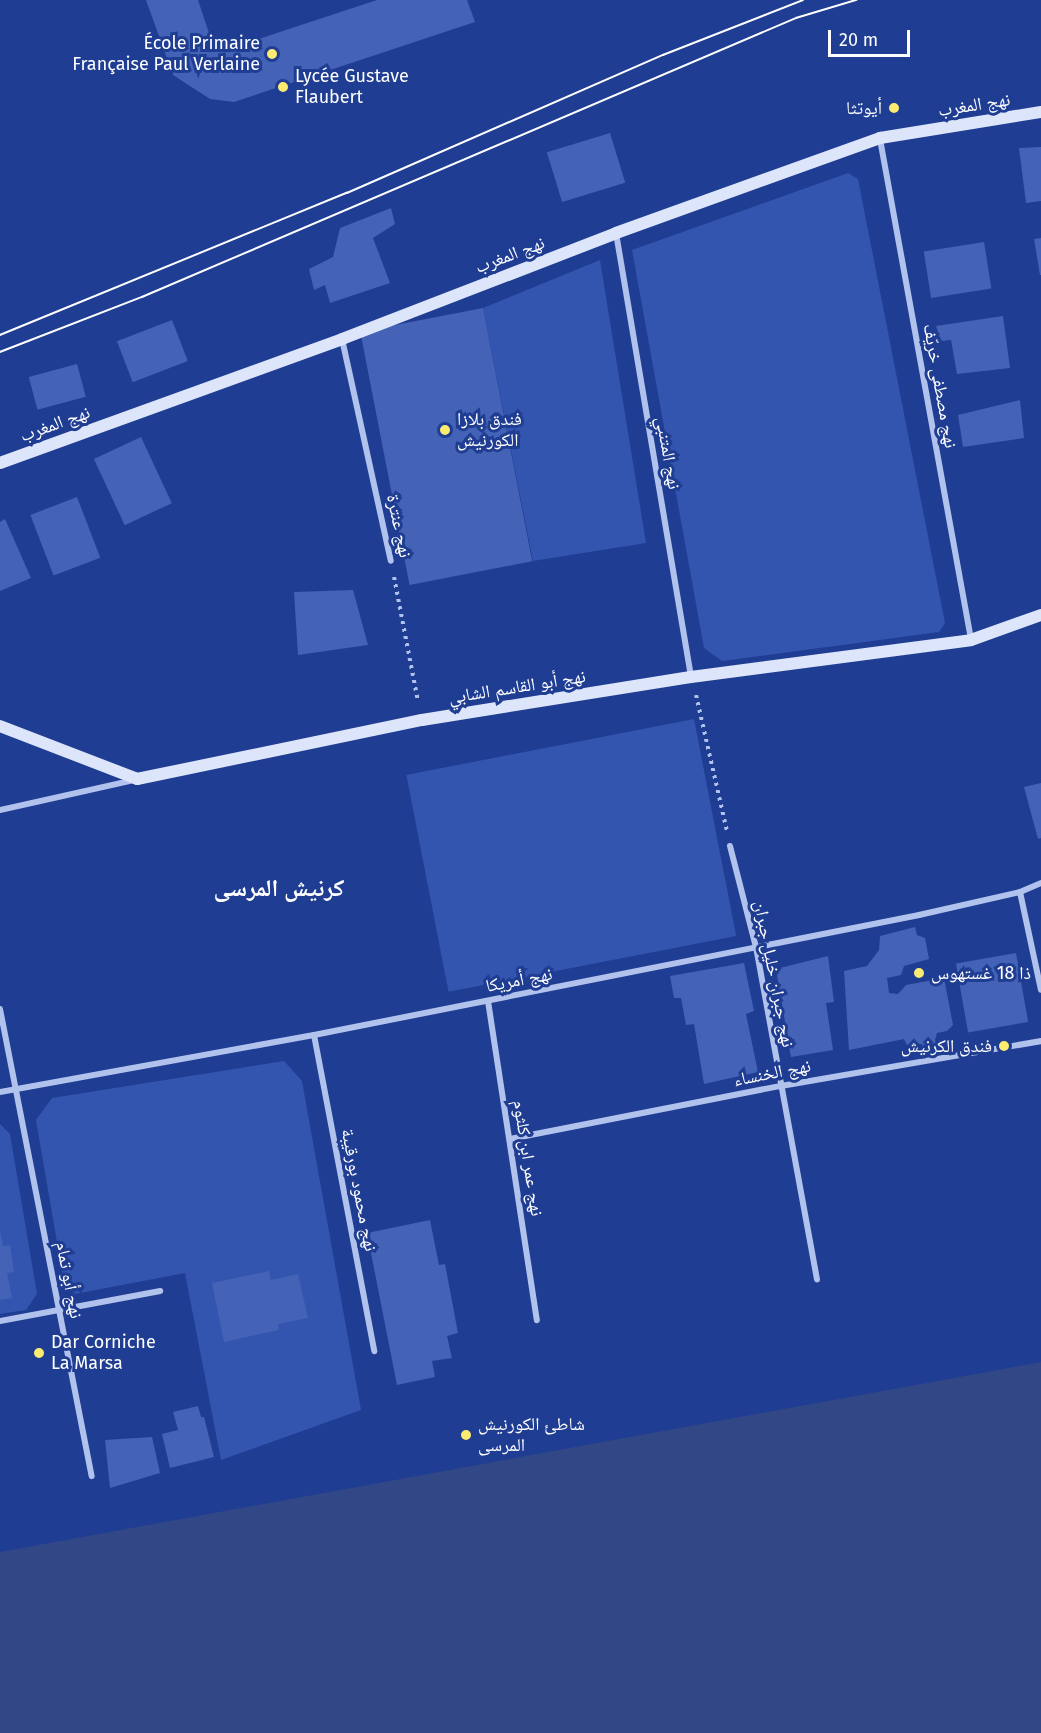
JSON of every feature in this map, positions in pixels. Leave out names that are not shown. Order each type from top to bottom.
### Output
[{"type":"street","name":"نهج المغرب","points":[[0,463],[342,339],[616,233],[880,138],[1041,112]]},
{"type":"street","name":"نهج مصطفى خريّف","points":[[880,138],[971,640]]},
{"type":"street","name":"نهج المتنبي","points":[[616,233],[692,677]]},
{"type":"street","name":"نهج عنترة","points":[[342,339],[391,561]]},
{"type":"street","name":"نهج أبو القاسم الشابي","points":[[0,810],[422,720],[692,677],[971,640],[1041,615]]},
{"type":"street","points":[[0,726],[137,779]]},
{"type":"street","name":"نهج جبران خليل جبران","points":[[730,846],[756,947],[817,1279]]},
{"type":"street","name":"نهج أمريكا","points":[[0,1092],[488,1001],[1020,892],[1041,883]]},
{"type":"street","points":[[1020,892],[1041,990]]},
{"type":"street","name":"نهج عمر ابن كلثوم","points":[[488,1001],[537,1320]]},
{"type":"street","name":"نهج أبو تمام","points":[[0,1009],[92,1476]]},
{"type":"street","name":"نهج محمود بورقيبة","points":[[314,1035],[374,1351]]},
{"type":"street","name":"نهج الخنساء","points":[[510,1139],[781,1086],[1041,1041]]},
{"type":"street","points":[[0,1321],[160,1291]]},
{"type":"path","name":"نهج عنترة","points":[[391,561],[422,720]]},
{"type":"path","points":[[692,677],[730,846]]},
{"type":"shaded area","points":[[848,173],[858,179],[945,623],[939,632],[722,661],[704,648],[632,250]]},
{"type":"shaded area","points":[[600,260],[646,543],[533,561],[483,308]]},
{"type":"shaded area","points":[[694,719],[736,936],[449,992],[406,775]]},
{"type":"shaded area","points":[[284,1061],[302,1081],[361,1410],[221,1460],[185,1273],[75,1294],[64,1283],[36,1120],[52,1098]]},
{"type":"shaded area","points":[[0,1124],[10,1134],[37,1294],[26,1310],[0,1314]]},
{"type":"shaded area","points":[[1041,1362],[1041,1733],[0,1733],[0,1552]]},
{"type":"building","name":"École Primaire Française Paul Verlaine","points":[[146,0],[198,0],[212,42],[225,50],[377,0],[467,0],[475,22],[234,102],[210,99],[173,75]]},
{"type":"building","points":[[610,133],[625,183],[562,202],[547,152]]},
{"type":"building","points":[[1041,147],[1041,201],[1026,203],[1019,148]]},
{"type":"building","points":[[391,208],[395,224],[373,238],[390,283],[330,303],[325,285],[314,290],[309,269],[333,257],[340,228]]},
{"type":"building","points":[[1041,238],[1041,275],[1040,275],[1034,239]]},
{"type":"building","points":[[984,242],[991,288],[931,298],[924,252]]},
{"type":"building","name":"فندق بلازا الكورنيش","points":[[483,308],[532,561],[410,585],[360,332]]},
{"type":"building","points":[[1003,316],[1010,368],[957,374],[951,340],[941,341],[936,326]]},
{"type":"building","points":[[172,320],[188,361],[133,382],[117,341]]},
{"type":"building","points":[[77,364],[86,397],[38,410],[29,377]]},
{"type":"building","points":[[1020,400],[1024,438],[963,447],[958,415]]},
{"type":"building","points":[[141,437],[172,503],[125,525],[94,459]]},
{"type":"building","points":[[77,497],[100,558],[54,576],[30,515]]},
{"type":"building","points":[[5,519],[31,578],[0,591],[0,522]]},
{"type":"building","points":[[353,590],[368,645],[298,655],[294,592]]},
{"type":"building","points":[[1041,783],[1041,838],[1038,839],[1024,787]]},
{"type":"building","points":[[915,927],[917,935],[925,938],[929,959],[904,966],[901,975],[887,978],[889,993],[898,994],[906,985],[944,978],[953,1025],[947,1031],[937,1033],[935,1040],[938,1047],[923,1050],[922,1044],[907,1045],[904,1039],[849,1050],[844,971],[867,966],[879,950],[880,936]]},
{"type":"building","points":[[1016,953],[1028,1022],[968,1033],[956,964]]},
{"type":"building","points":[[828,956],[834,1002],[826,1003],[833,1050],[791,1057],[776,969]]},
{"type":"building","points":[[744,963],[754,1011],[746,1014],[758,1072],[704,1084],[694,1024],[686,1025],[681,998],[674,998],[670,976]]},
{"type":"building","points":[[430,1220],[439,1265],[445,1264],[458,1333],[447,1336],[452,1358],[432,1361],[435,1377],[397,1385],[367,1233]]},
{"type":"building","points":[[0,1231],[3,1246],[10,1245],[14,1272],[7,1273],[12,1298],[0,1300]]},
{"type":"building","points":[[269,1271],[271,1280],[298,1274],[308,1318],[278,1324],[279,1330],[224,1342],[212,1283]]},
{"type":"building","points":[[198,1406],[201,1417],[204,1417],[214,1457],[170,1468],[162,1434],[178,1430],[173,1412]]},
{"type":"building","points":[[152,1437],[160,1473],[110,1488],[105,1440]]},
{"type":"tram line","points":[[0,335],[347,193],[663,55],[803,0]]},
{"type":"tram line","points":[[0,352],[142,297],[796,18],[856,0]]},
{"type":"place","name":"École Primaire Française Paul Verlaine","points":[[272,54]]},
{"type":"place","name":"Lycée Gustave Flaubert","points":[[283,87]]},
{"type":"place","name":"أيوتثا","points":[[894,108]]},
{"type":"place","name":"فندق بلازا الكورنيش","points":[[445,430]]},
{"type":"place","name":"ذا 18 غستهوس","points":[[919,973]]},
{"type":"place","name":"فندق الكرنيش","points":[[1004,1046]]},
{"type":"place","name":"Dar Corniche La Marsa","points":[[39,1353]]},
{"type":"place","name":"شاطئ الكورنيش المرسى","points":[[466,1435]]},
{"type":"district","name":"كرنيش المرسى","points":[[279,889]]}]
